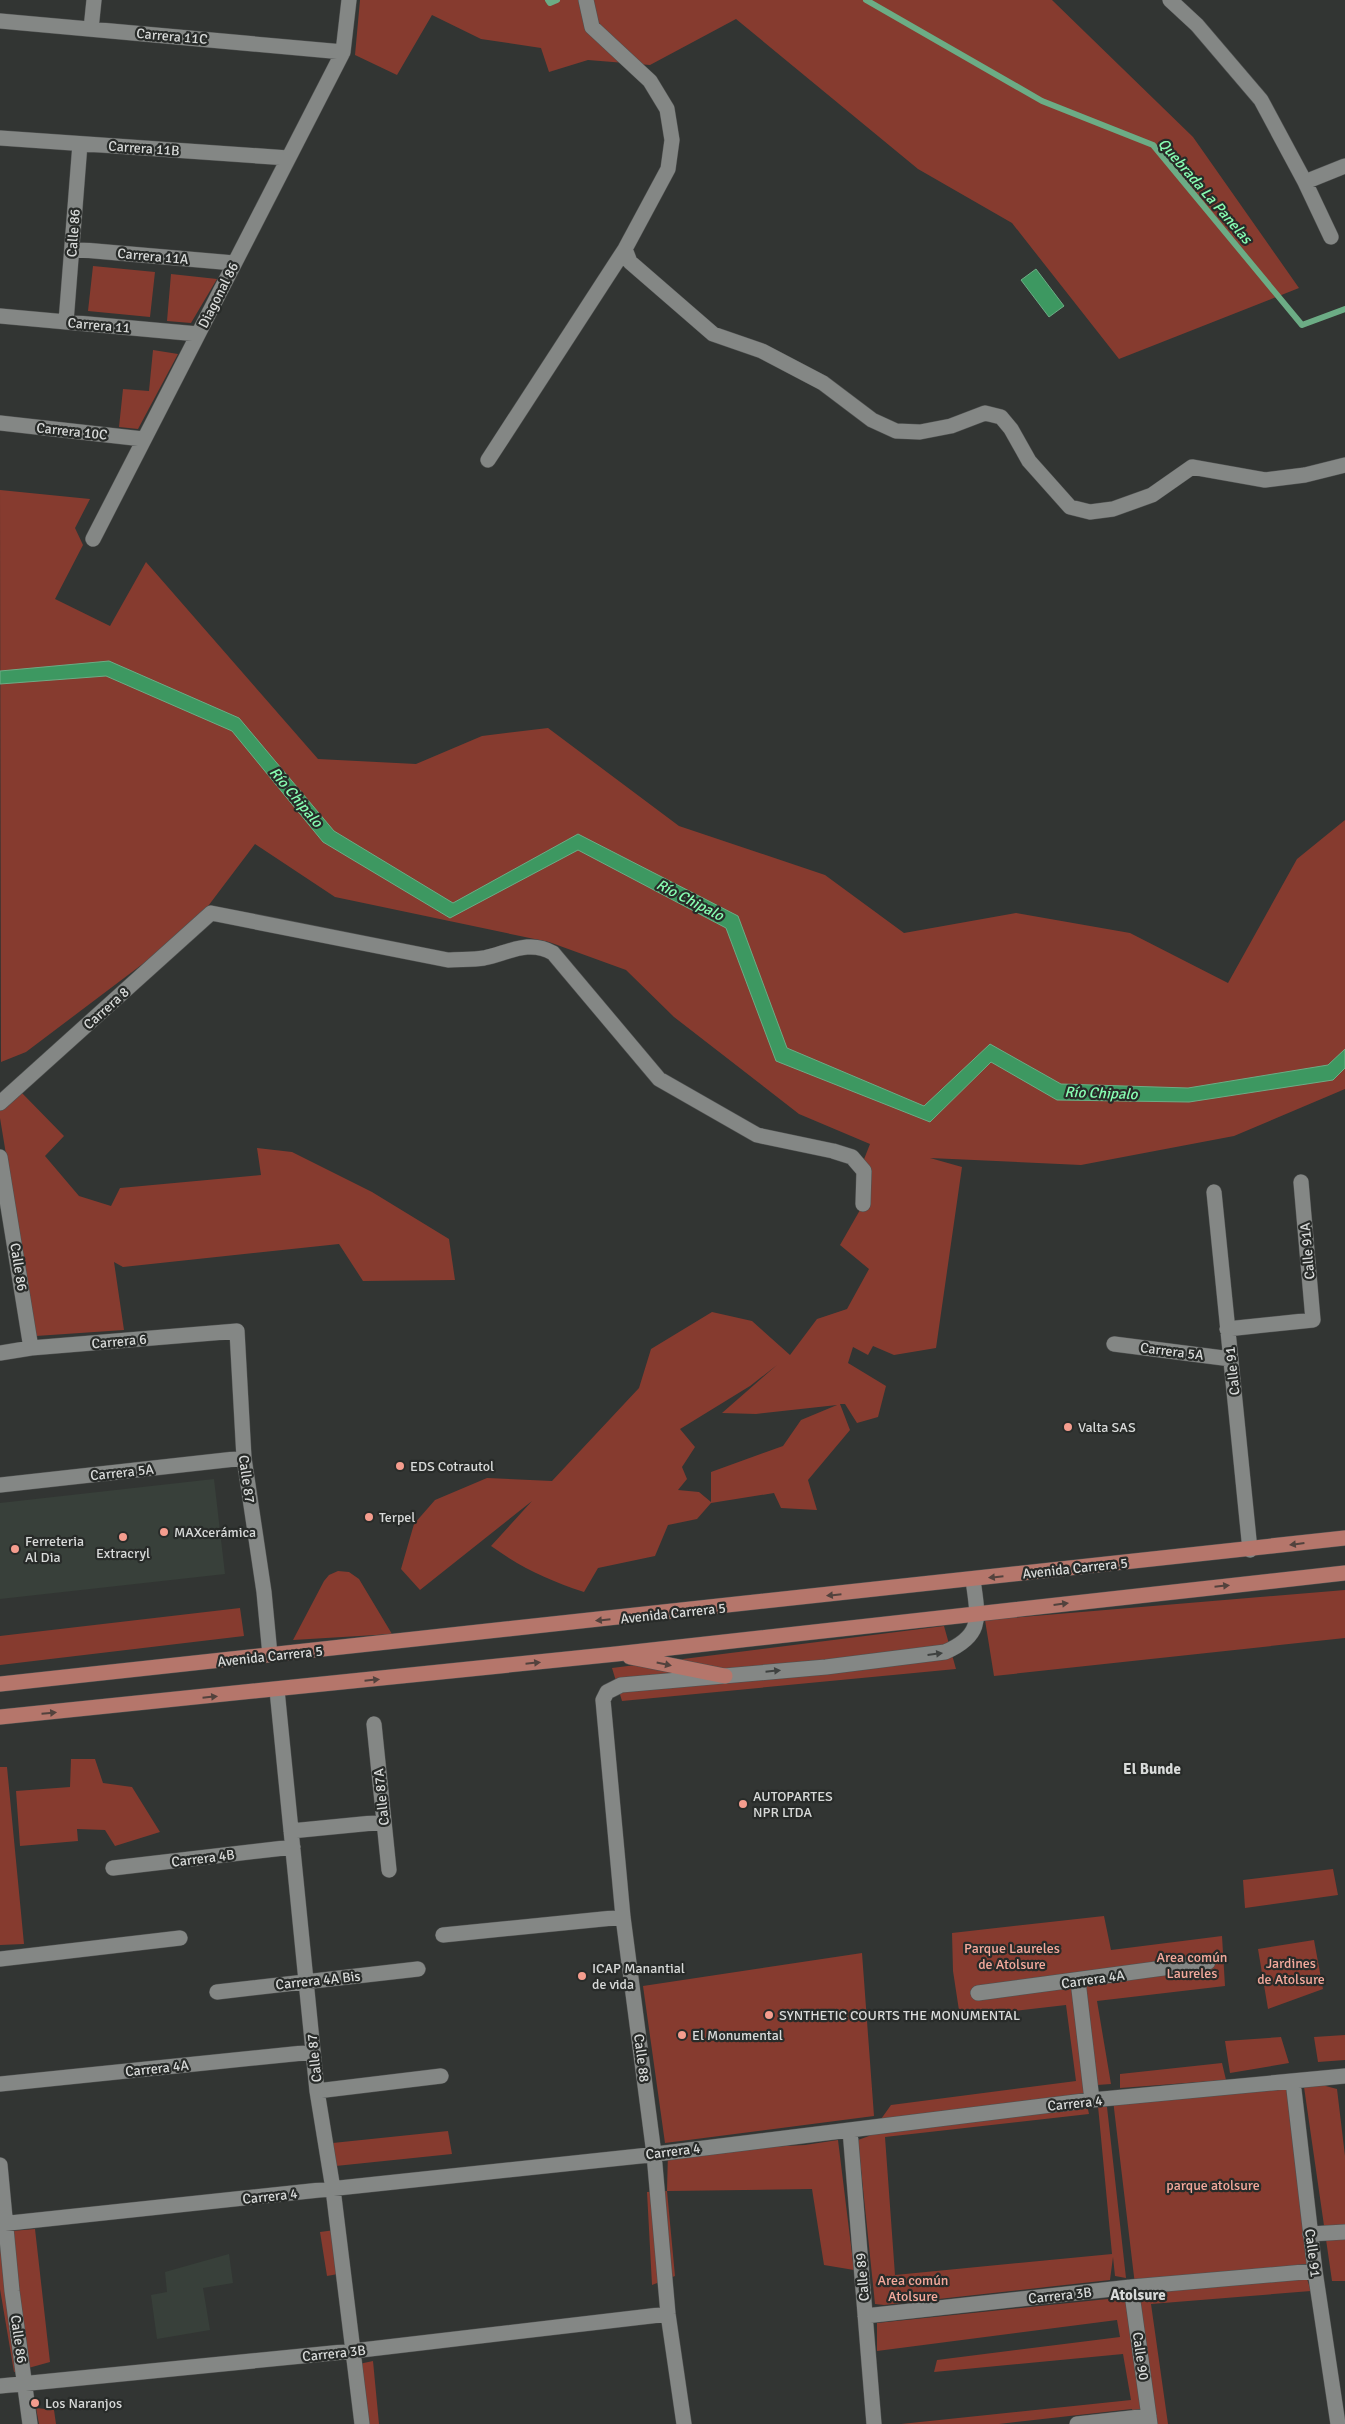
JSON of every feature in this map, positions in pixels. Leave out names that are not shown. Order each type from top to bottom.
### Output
[{"type":"main road","name":"Avenida Carrera 5","points":[[0,1684],[1250,1550],[1345,1538]]},
{"type":"main road","points":[[0,1717],[616,1654],[1345,1573]]},
{"type":"main road","points":[[616,1654],[725,1676]]},
{"type":"street","points":[[91,29],[94,0]]},
{"type":"street","points":[[343,52],[349,0]]},
{"type":"street","points":[[488,460],[625,250],[668,169],[672,140],[667,108],[650,82],[592,27],[586,0]]},
{"type":"street","points":[[1170,0],[1197,25],[1260,100],[1305,182],[1331,237]]},
{"type":"street","name":"Carrera 11C","points":[[0,21],[343,52]]},
{"type":"street","name":"Diagonal 86","points":[[93,539],[343,52]]},
{"type":"street","name":"Carrera 11B","points":[[0,138],[288,158]]},
{"type":"street","name":"Calle 86","points":[[66,322],[80,144]]},
{"type":"street","points":[[1305,182],[1345,166]]},
{"type":"street","name":"Carrera 11A","points":[[72,249],[234,263]]},
{"type":"street","points":[[625,250],[630,262],[712,334],[762,352],[824,383],[872,420],[896,431],[920,432],[951,426],[985,413],[1001,417],[1011,429],[1029,461],[1070,507],[1090,512],[1112,510],[1152,495],[1192,467],[1264,480],[1305,475],[1345,465]]},
{"type":"street","name":"Carrera 11","points":[[0,316],[198,334]]},
{"type":"street","name":"Carrera 10C","points":[[0,423],[143,439]]},
{"type":"street","name":"Carrera 8","points":[[0,1103],[212,913],[448,960],[482,958],[525,947],[542,946],[553,953],[659,1079],[757,1135],[833,1151],[852,1157],[864,1172],[863,1204]]},
{"type":"street","name":"Calle 86","points":[[0,1157],[6,1228],[31,1348]]},
{"type":"street","name":"Calle 91A","points":[[1227,1329],[1313,1320],[1301,1182]]},
{"type":"street","name":"Calle 91","points":[[1214,1192],[1250,1550]]},
{"type":"street","name":"Carrera 6","points":[[0,1354],[31,1348],[238,1331]]},
{"type":"street","name":"Calle 87","points":[[238,1331],[244,1458],[264,1592],[270,1655]]},
{"type":"street","name":"Carrera 5A","points":[[1114,1344],[1231,1358]]},
{"type":"street","name":"Carrera 5A","points":[[0,1485],[244,1458]]},
{"type":"street","points":[[725,1676],[945,1652],[961,1645],[976,1630],[978,1613],[973,1580]]},
{"type":"street","name":"Calle 88","points":[[684,2424],[668,2314],[654,2154],[623,1917],[603,1700],[607,1692],[621,1685],[725,1676]]},
{"type":"street","name":"Calle 87","points":[[277,1690],[317,2091],[333,2189],[362,2424]]},
{"type":"street","name":"Calle 87A","points":[[374,1724],[389,1870]]},
{"type":"street","points":[[291,1831],[383,1822]]},
{"type":"street","name":"Carrera 4B","points":[[113,1868],[293,1847]]},
{"type":"street","points":[[443,1935],[623,1917]]},
{"type":"street","points":[[0,1959],[180,1938]]},
{"type":"street","name":"Carrera 4A","points":[[978,1993],[1208,1962]]},
{"type":"street","name":"Carrera 4A Bis","points":[[217,1992],[418,1969]]},
{"type":"street","points":[[1078,1981],[1092,2100]]},
{"type":"street","name":"Carrera 4A","points":[[0,2084],[313,2052]]},
{"type":"street","points":[[317,2091],[441,2076]]},
{"type":"street","name":"Carrera 4","points":[[2,2224],[654,2154],[1092,2100],[1345,2076]]},
{"type":"street","name":"Calle 91","points":[[1293,2081],[1315,2271],[1339,2392],[1338,2424]]},
{"type":"street","name":"Calle 89","points":[[850,2130],[874,2424]]},
{"type":"street","name":"Calle 86","points":[[0,2165],[2,2224],[30,2424]]},
{"type":"street","points":[[1310,2234],[1345,2232]]},
{"type":"street","name":"Carrera 3B","points":[[865,2316],[1131,2287],[1315,2271]]},
{"type":"street","name":"Calle 90","points":[[1131,2287],[1149,2420]]},
{"type":"street","name":"Carrera 3B","points":[[0,2386],[353,2351],[668,2314]]},
{"type":"street","points":[[1077,2424],[1149,2420]]},
{"type":"shaded area","points":[[214,1479],[225,1574],[0,1599],[0,1503]]},
{"type":"shaded area","points":[[229,2254],[233,2283],[203,2288],[210,2330],[157,2339],[151,2295],[167,2292],[165,2272]]},
{"type":"green space","points":[[360,0],[1052,0],[1193,137],[1299,288],[1119,359],[1012,223],[918,169],[736,19],[650,65],[588,60],[549,72],[541,48],[481,39],[432,15],[397,75],[355,55]]},
{"type":"green space","points":[[93,266],[155,272],[150,317],[88,311]]},
{"type":"green space","points":[[171,274],[217,279],[191,323],[167,321]]},
{"type":"green space","points":[[153,350],[178,354],[138,429],[119,427],[123,389],[149,391]]},
{"type":"green space","points":[[0,490],[90,499],[75,528],[83,545],[55,599],[110,626],[146,562],[318,759],[416,764],[482,736],[548,728],[679,826],[825,875],[904,933],[1016,913],[1130,933],[1228,983],[1297,859],[1345,820],[1345,1089],[1234,1136],[1081,1165],[930,1158],[962,1167],[936,1348],[894,1355],[873,1346],[868,1355],[853,1347],[848,1363],[886,1386],[878,1417],[857,1423],[845,1404],[840,1404],[850,1430],[808,1480],[817,1510],[781,1508],[774,1493],[711,1503],[697,1519],[668,1525],[655,1556],[598,1568],[584,1592],[536,1573],[491,1546],[532,1501],[420,1590],[401,1569],[414,1524],[435,1500],[487,1478],[552,1481],[639,1388],[651,1349],[712,1312],[752,1321],[790,1355],[817,1319],[847,1309],[869,1269],[840,1245],[860,1210],[870,1208],[859,1172],[870,1144],[799,1114],[674,1017],[626,970],[549,942],[335,897],[255,844],[193,926],[26,1052],[1,1062]],"holes":[[[777,1365],[722,1413],[756,1414],[837,1405],[801,1420],[783,1446],[711,1472],[711,1502],[699,1492],[678,1490],[687,1479],[682,1467],[695,1447],[680,1429],[750,1386]]]},
{"type":"green space","points":[[20,1091],[64,1136],[45,1156],[79,1196],[111,1206],[120,1188],[261,1175],[257,1148],[292,1152],[372,1192],[449,1239],[455,1280],[363,1281],[339,1244],[123,1267],[114,1262],[124,1330],[36,1336],[0,1118],[0,1108]]},
{"type":"green space","points":[[338,1571],[349,1572],[359,1579],[392,1634],[293,1640],[324,1581],[329,1575]]},
{"type":"green space","points":[[1345,1590],[1345,1638],[994,1676],[985,1620]]},
{"type":"green space","points":[[240,1608],[244,1636],[0,1665],[0,1636]]},
{"type":"green space","points":[[944,1626],[956,1669],[622,1701],[612,1668]]},
{"type":"green space","points":[[71,1759],[95,1759],[103,1783],[132,1787],[160,1832],[115,1846],[105,1830],[77,1829],[78,1841],[20,1846],[16,1791],[70,1787]]},
{"type":"green space","points":[[0,1767],[7,1767],[24,1944],[0,1945]]},
{"type":"green space","points":[[1333,1869],[1338,1895],[1245,1908],[1243,1880]]},
{"type":"green space","points":[[1104,1916],[1111,1950],[1222,1936],[1225,1986],[1097,2001],[1111,2084],[1083,2086],[1089,2114],[885,2137],[895,2275],[1112,2254],[1098,2106],[1107,2107],[1126,2278],[1115,2276],[1113,2257],[1110,2280],[884,2305],[875,2304],[858,2140],[869,2136],[891,2105],[1076,2081],[1066,2005],[960,2017],[953,1971],[952,1933]]},
{"type":"green space","name":"Jardines de Atolsure","points":[[1314,1940],[1323,1989],[1268,2009],[1258,1949]]},
{"type":"green space","points":[[862,1953],[874,2116],[665,2143],[643,1986]]},
{"type":"green space","points":[[1345,2035],[1345,2060],[1318,2062],[1314,2037]]},
{"type":"green space","points":[[1281,2037],[1289,2063],[1230,2073],[1225,2041]]},
{"type":"green space","points":[[1222,2063],[1226,2080],[1120,2088],[1120,2074]]},
{"type":"green space","points":[[1303,2080],[1337,2089],[1345,2156],[1345,2281],[1332,2281]]},
{"type":"green space","name":"parque atolsure","points":[[1291,2084],[1312,2270],[1135,2285],[1113,2100]]},
{"type":"green space","points":[[448,2131],[452,2154],[326,2167],[323,2144]]},
{"type":"green space","points":[[838,2140],[854,2270],[824,2265],[812,2189],[667,2191],[668,2152],[805,2145]]},
{"type":"green space","points":[[667,2191],[675,2276],[652,2285],[647,2192]]},
{"type":"green space","points":[[35,2229],[50,2362],[14,2372],[0,2289],[0,2232]]},
{"type":"green space","points":[[335,2230],[338,2274],[327,2276],[320,2232]]},
{"type":"green space","points":[[1307,2279],[1311,2291],[1151,2304],[1168,2424],[1135,2424],[1132,2409],[999,2424],[901,2424],[1131,2400],[1123,2354],[934,2372],[937,2360],[1120,2337],[1117,2320],[877,2351],[877,2323],[1146,2295],[1145,2292]]},
{"type":"green space","points":[[373,2361],[379,2424],[363,2424],[359,2364]]},
{"type":"green space","points":[[36,2408],[54,2410],[56,2424],[39,2424]]},
{"type":"water","points":[[1036,269],[1064,306],[1049,317],[1021,280]]},
{"type":"water","name":"Río Chipalo","points":[[109,661],[239,718],[334,831],[453,903],[578,834],[738,916],[787,1048],[924,1106],[990,1044],[1061,1084],[1188,1088],[1328,1065],[1345,1049],[1345,1068],[1333,1080],[1189,1102],[1057,1100],[991,1062],[930,1122],[776,1061],[726,928],[578,850],[450,918],[323,842],[232,731],[106,676],[0,684],[0,671]]},
{"type":"waterway","name":"Quebrada La Panelas","points":[[548,0],[550,3],[557,0]]},
{"type":"waterway","name":"Quebrada La Panelas","points":[[866,0],[1042,101],[1153,145],[1302,325],[1345,309]]},
{"type":"place","name":"Valta SAS","points":[[1068,1427]]},
{"type":"place","name":"EDS Cotrautol","points":[[400,1466]]},
{"type":"place","name":"Terpel","points":[[369,1517]]},
{"type":"place","name":"MAXcerámica","points":[[164,1532]]},
{"type":"place","name":"Extracryl","points":[[123,1537]]},
{"type":"place","name":"Ferreteria Al Dia","points":[[15,1549]]},
{"type":"place","name":"AUTOPARTES NPR LTDA","points":[[743,1804]]},
{"type":"place","name":"ICAP Manantial de vida","points":[[582,1976]]},
{"type":"place","name":"SYNTHETIC COURTS THE MONUMENTAL","points":[[769,2015]]},
{"type":"place","name":"El Monumental","points":[[682,2035]]},
{"type":"place","name":"Los Naranjos","points":[[35,2403]]},
{"type":"district","name":"El Bunde","points":[[1152,1769]]},
{"type":"district","name":"Atolsure","points":[[1138,2295]]},
{"type":"park label","name":"Parque Laureles de Atolsure","points":[[1012,1956]]},
{"type":"park label","name":"Area común Laureles","points":[[1192,1965]]},
{"type":"park label","name":"Area común Atolsure","points":[[913,2288]]}]
